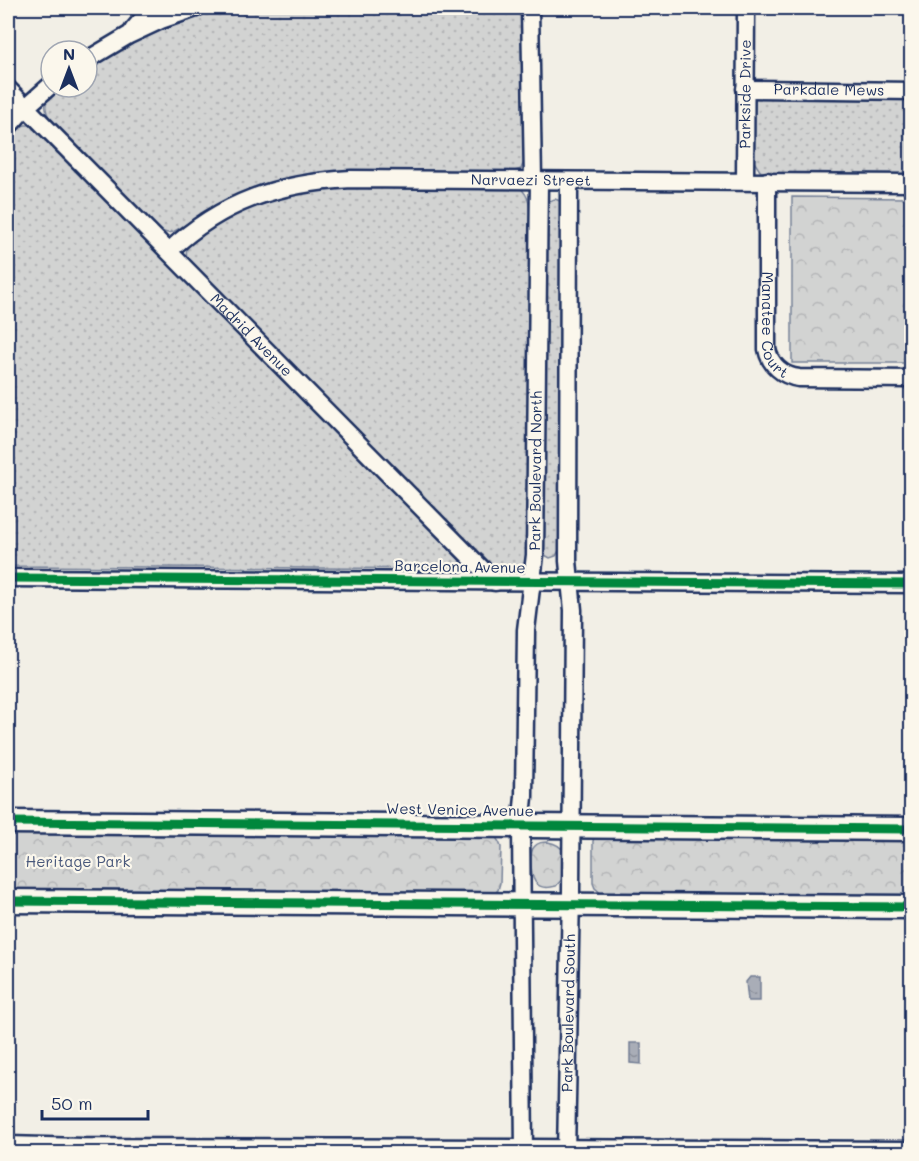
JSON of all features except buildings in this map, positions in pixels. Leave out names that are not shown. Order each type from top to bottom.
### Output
[{"type":"street","points":[[129,35],[152,8]]},
{"type":"street","points":[[99,53],[160,20],[196,8]]},
{"type":"street","name":"Park Boulevard North","points":[[521,904],[526,630],[535,555],[536,180],[530,8]]},
{"type":"street","name":"Parkside Drive","points":[[745,182],[746,8]]},
{"type":"street","name":"Madrid Avenue","points":[[8,89],[495,582]]},
{"type":"street","name":"Parkdale Mews","points":[[745,89],[912,91]]},
{"type":"street","points":[[8,127],[39,96]]},
{"type":"street","name":"Narvaezi Street","points":[[169,251],[195,228],[225,210],[260,195],[329,180],[912,183]]},
{"type":"street","points":[[569,181],[568,561],[573,610],[572,827]]},
{"type":"street","name":"Manatee Court","points":[[767,182],[767,349],[772,362],[782,372],[793,377],[912,379]]},
{"type":"street","name":"Barcelona Avenue","points":[[8,578],[912,584]]},
{"type":"street","name":"West Venice Avenue","points":[[8,822],[912,829]]},
{"type":"street","name":"Park Boulevard South","points":[[567,1151],[572,827]]},
{"type":"street","points":[[8,901],[912,907]]},
{"type":"street","points":[[521,904],[524,1151]]},
{"type":"street","points":[[8,1145],[524,1151],[912,1150]]},
{"type":"green space","points":[[212,8],[524,8],[525,159],[521,169],[511,172],[374,171],[215,208],[173,232],[158,230],[51,121],[46,110],[46,102],[48,99],[99,99],[99,60],[132,42]]},
{"type":"green space","points":[[757,95],[911,96],[911,176],[767,175],[760,171],[753,160],[752,98]]},
{"type":"green space","points":[[25,125],[35,127],[455,553],[460,561],[458,567],[450,569],[8,566],[8,136],[16,128]]},
{"type":"green space","points":[[332,187],[520,188],[528,199],[530,221],[527,559],[517,568],[500,570],[483,560],[187,258],[188,245],[192,238],[243,209],[280,196]]},
{"type":"green space","points":[[792,197],[911,198],[911,363],[792,363]]},
{"type":"green space","points":[[555,199],[560,201],[563,207],[559,550],[556,556],[550,558],[543,554],[546,205]]},
{"type":"green space","name":"Heritage Park","points":[[8,830],[495,836],[501,847],[500,883],[498,890],[493,894],[8,894]]},
{"type":"green space","points":[[595,835],[911,836],[911,899],[603,895],[593,883]]},
{"type":"green space","points":[[548,842],[560,847],[563,851],[564,877],[556,886],[543,887],[538,885],[533,878],[532,851],[539,843]]},
{"type":"water","points":[[750,977],[760,977],[760,1001],[748,1001],[746,982]]},
{"type":"water","points":[[630,1043],[641,1043],[641,1064],[630,1063]]},
{"type":"cycle path","points":[[8,578],[912,584]]},
{"type":"cycle path","points":[[8,822],[912,829]]},
{"type":"cycle path","points":[[8,901],[912,907]]}]
